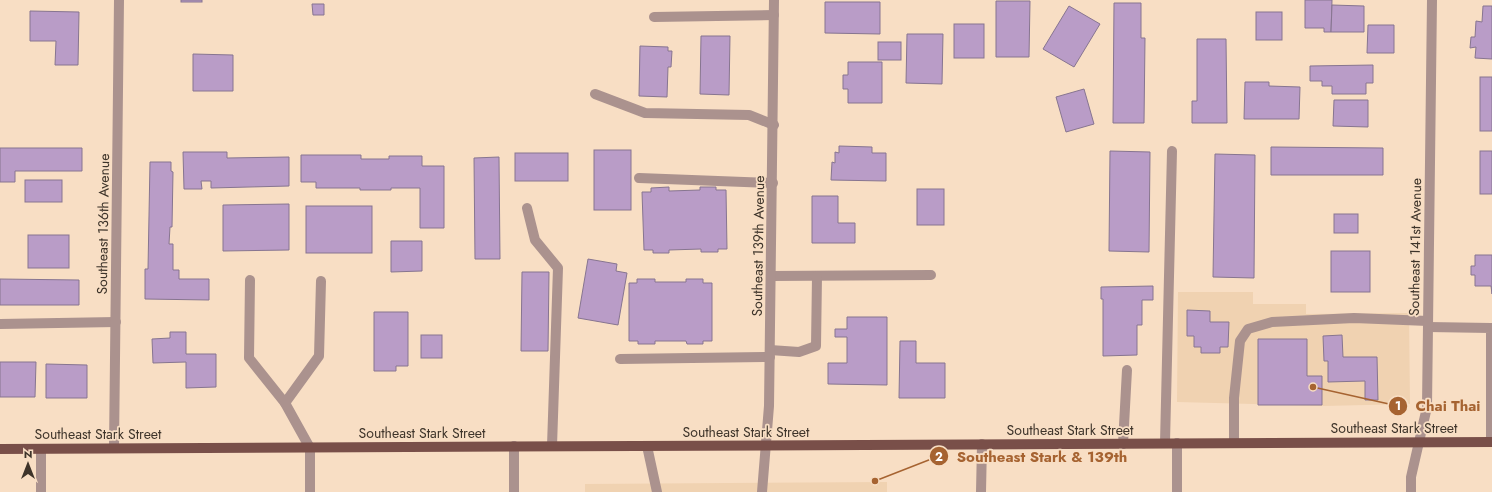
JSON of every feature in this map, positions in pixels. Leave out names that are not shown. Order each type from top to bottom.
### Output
[{"type":"main road","name":"Southeast Stark Street","points":[[0,449],[1492,442]]},
{"type":"street","name":"Southeast 136th Avenue","points":[[114,448],[119,0]]},
{"type":"street","name":"Southeast 139th Avenue","points":[[762,492],[770,406],[774,125],[774,0]]},
{"type":"street","name":"Southeast 141st Avenue","points":[[1411,492],[1411,477],[1427,407],[1432,0]]},
{"type":"street","points":[[654,17],[774,15]]},
{"type":"street","points":[[595,94],[645,112],[749,115],[774,125]]},
{"type":"street","points":[[1165,443],[1172,151]]},
{"type":"street","points":[[640,178],[773,183]]},
{"type":"street","points":[[527,208],[536,240],[558,268],[552,446]]},
{"type":"street","points":[[771,276],[931,275]]},
{"type":"street","points":[[620,359],[770,354],[799,352],[816,346],[817,276]]},
{"type":"street","points":[[250,280],[249,358],[285,403],[310,448],[310,492]]},
{"type":"street","points":[[285,403],[319,356],[321,281]]},
{"type":"street","points":[[1234,443],[1234,398],[1240,341],[1248,329],[1272,322],[1354,318],[1491,328],[1492,442]]},
{"type":"street","points":[[0,324],[116,322]]},
{"type":"street","points":[[1123,444],[1127,370]]},
{"type":"street","points":[[1177,443],[1177,492]]},
{"type":"street","points":[[981,492],[982,444]]},
{"type":"street","points":[[514,446],[514,492]]},
{"type":"street","points":[[647,446],[657,492]]},
{"type":"street","points":[[41,449],[41,492]]},
{"type":"shaded area","points":[[1178,292],[1253,292],[1253,304],[1306,304],[1306,314],[1409,313],[1410,404],[1323,406],[1177,402]]},
{"type":"shaded area","points":[[887,482],[887,492],[585,492],[585,484]]},
{"type":"building","points":[[181,0],[202,0],[202,2],[181,2]]},
{"type":"building","points":[[1305,0],[1332,0],[1331,32],[1324,32],[1324,28],[1305,28]]},
{"type":"building","points":[[996,1],[1030,1],[1029,57],[996,57]]},
{"type":"building","points":[[825,2],[880,2],[880,34],[825,33]]},
{"type":"building","points":[[1114,3],[1141,3],[1141,38],[1145,38],[1144,123],[1113,123]]},
{"type":"building","points":[[312,4],[324,4],[324,15],[313,15]]},
{"type":"building","points":[[1332,5],[1364,6],[1364,32],[1331,32]]},
{"type":"building","points":[[1069,6],[1100,24],[1074,67],[1043,49]]},
{"type":"building","points":[[1483,6],[1492,6],[1492,59],[1475,58],[1476,47],[1470,48],[1471,37],[1475,37],[1476,21],[1482,22]]},
{"type":"building","points":[[30,11],[79,12],[78,65],[55,65],[56,41],[30,41]]},
{"type":"building","points":[[1256,12],[1282,12],[1282,40],[1256,40]]},
{"type":"building","points":[[954,24],[984,24],[984,58],[954,58]]},
{"type":"building","points":[[1368,25],[1394,25],[1394,53],[1367,53]]},
{"type":"building","points":[[907,34],[943,34],[942,84],[906,83]]},
{"type":"building","points":[[701,36],[730,36],[729,95],[700,94]]},
{"type":"building","points":[[1197,39],[1226,39],[1227,123],[1192,123],[1192,101],[1197,101]]},
{"type":"building","points":[[878,42],[901,42],[901,60],[878,60]]},
{"type":"building","points":[[640,46],[668,47],[668,51],[672,51],[671,67],[668,67],[667,97],[639,96]]},
{"type":"building","points":[[193,54],[233,55],[233,91],[193,91]]},
{"type":"building","points":[[848,62],[882,62],[882,103],[848,103],[848,89],[843,89],[843,75],[848,75]]},
{"type":"building","points":[[1373,65],[1373,83],[1366,83],[1366,94],[1332,94],[1332,86],[1322,86],[1322,81],[1310,81],[1310,66]]},
{"type":"building","points":[[1480,77],[1492,77],[1492,131],[1480,131]]},
{"type":"building","points":[[1245,82],[1269,82],[1269,86],[1300,87],[1299,119],[1244,119]]},
{"type":"building","points":[[1084,89],[1094,124],[1066,132],[1056,97]]},
{"type":"building","points":[[1334,100],[1368,100],[1368,127],[1333,126]]},
{"type":"building","points":[[839,146],[872,147],[872,153],[886,153],[886,181],[831,180],[832,162],[835,163],[835,152],[839,153]]},
{"type":"building","points":[[1271,147],[1383,148],[1383,175],[1271,175]]},
{"type":"building","points":[[0,148],[82,148],[82,171],[15,171],[15,182],[0,182]]},
{"type":"building","points":[[594,150],[631,150],[631,210],[594,210]]},
{"type":"building","points":[[1110,151],[1150,152],[1149,252],[1109,251]]},
{"type":"building","points":[[1480,151],[1492,151],[1492,194],[1480,194]]},
{"type":"building","points":[[183,152],[227,152],[227,158],[289,157],[289,186],[211,188],[211,181],[201,181],[202,189],[184,189]]},
{"type":"building","points":[[515,153],[568,153],[568,181],[515,181]]},
{"type":"building","points":[[1215,154],[1255,155],[1254,278],[1213,277]]},
{"type":"building","points":[[301,155],[361,155],[361,159],[389,159],[389,156],[422,156],[422,166],[444,166],[444,228],[420,228],[420,188],[360,190],[360,188],[316,188],[316,182],[301,182]]},
{"type":"building","points":[[499,157],[500,259],[475,259],[474,158]]},
{"type":"building","points":[[150,162],[171,162],[171,171],[173,172],[172,227],[170,227],[169,244],[173,244],[173,270],[179,270],[179,279],[209,279],[209,300],[145,299],[145,269],[148,269]]},
{"type":"building","points":[[25,180],[62,180],[62,202],[25,202]]},
{"type":"building","points":[[669,187],[669,191],[700,190],[700,187],[716,187],[716,190],[726,190],[727,249],[718,249],[718,252],[701,252],[701,249],[669,250],[669,253],[653,253],[653,250],[644,250],[642,192],[651,192],[651,188]]},
{"type":"building","points":[[917,189],[944,189],[944,225],[917,225]]},
{"type":"building","points":[[812,196],[838,196],[838,223],[855,223],[855,243],[812,243]]},
{"type":"building","points":[[289,204],[289,250],[223,251],[223,205]]},
{"type":"building","points":[[306,206],[372,206],[372,253],[306,253]]},
{"type":"building","points":[[1334,214],[1358,214],[1358,233],[1334,233]]},
{"type":"building","points":[[28,235],[69,235],[69,268],[28,268]]},
{"type":"building","points":[[391,241],[422,241],[422,271],[391,272]]},
{"type":"building","points":[[1331,251],[1370,251],[1370,292],[1331,292]]},
{"type":"building","points":[[1475,255],[1492,255],[1492,294],[1491,286],[1475,286],[1475,275],[1471,275],[1471,266],[1475,266]]},
{"type":"building","points":[[588,259],[617,264],[616,271],[627,273],[618,325],[578,318]]},
{"type":"building","points":[[522,272],[549,272],[548,351],[521,351]]},
{"type":"building","points":[[0,279],[79,280],[79,305],[0,305]]},
{"type":"building","points":[[637,279],[655,279],[655,282],[686,282],[686,279],[703,279],[703,283],[712,283],[712,341],[703,341],[703,344],[687,344],[686,341],[655,341],[655,344],[638,344],[638,341],[629,341],[629,283],[637,283]]},
{"type":"building","points":[[1153,286],[1153,300],[1142,300],[1142,325],[1137,325],[1137,355],[1103,356],[1103,299],[1101,299],[1101,287]]},
{"type":"building","points":[[1187,310],[1210,311],[1210,322],[1229,322],[1228,347],[1220,347],[1220,353],[1201,353],[1201,347],[1194,347],[1194,336],[1187,336]]},
{"type":"building","points":[[374,312],[408,312],[408,366],[396,366],[396,371],[374,371]]},
{"type":"building","points":[[847,317],[887,317],[887,385],[828,384],[828,363],[847,363],[847,337],[835,337],[835,329],[847,329]]},
{"type":"building","points":[[170,332],[186,332],[186,354],[216,354],[216,387],[186,388],[186,362],[153,363],[152,339],[170,338]]},
{"type":"building","points":[[421,335],[442,335],[442,358],[421,358]]},
{"type":"building","points":[[1342,335],[1343,357],[1377,357],[1378,400],[1365,400],[1365,381],[1328,382],[1328,361],[1324,361],[1323,336]]},
{"type":"building","points":[[1258,339],[1307,339],[1307,376],[1322,376],[1322,405],[1258,405]]},
{"type":"building","points":[[900,341],[916,341],[916,363],[945,363],[945,398],[899,398]]},
{"type":"building","points":[[0,362],[36,362],[35,397],[0,397]]},
{"type":"building","points":[[46,364],[87,365],[87,398],[46,398]]},
{"type":"place","name":"Chai Thai","points":[[1313,387]]},
{"type":"place","name":"Southeast Stark & 139th","points":[[875,481]]}]
